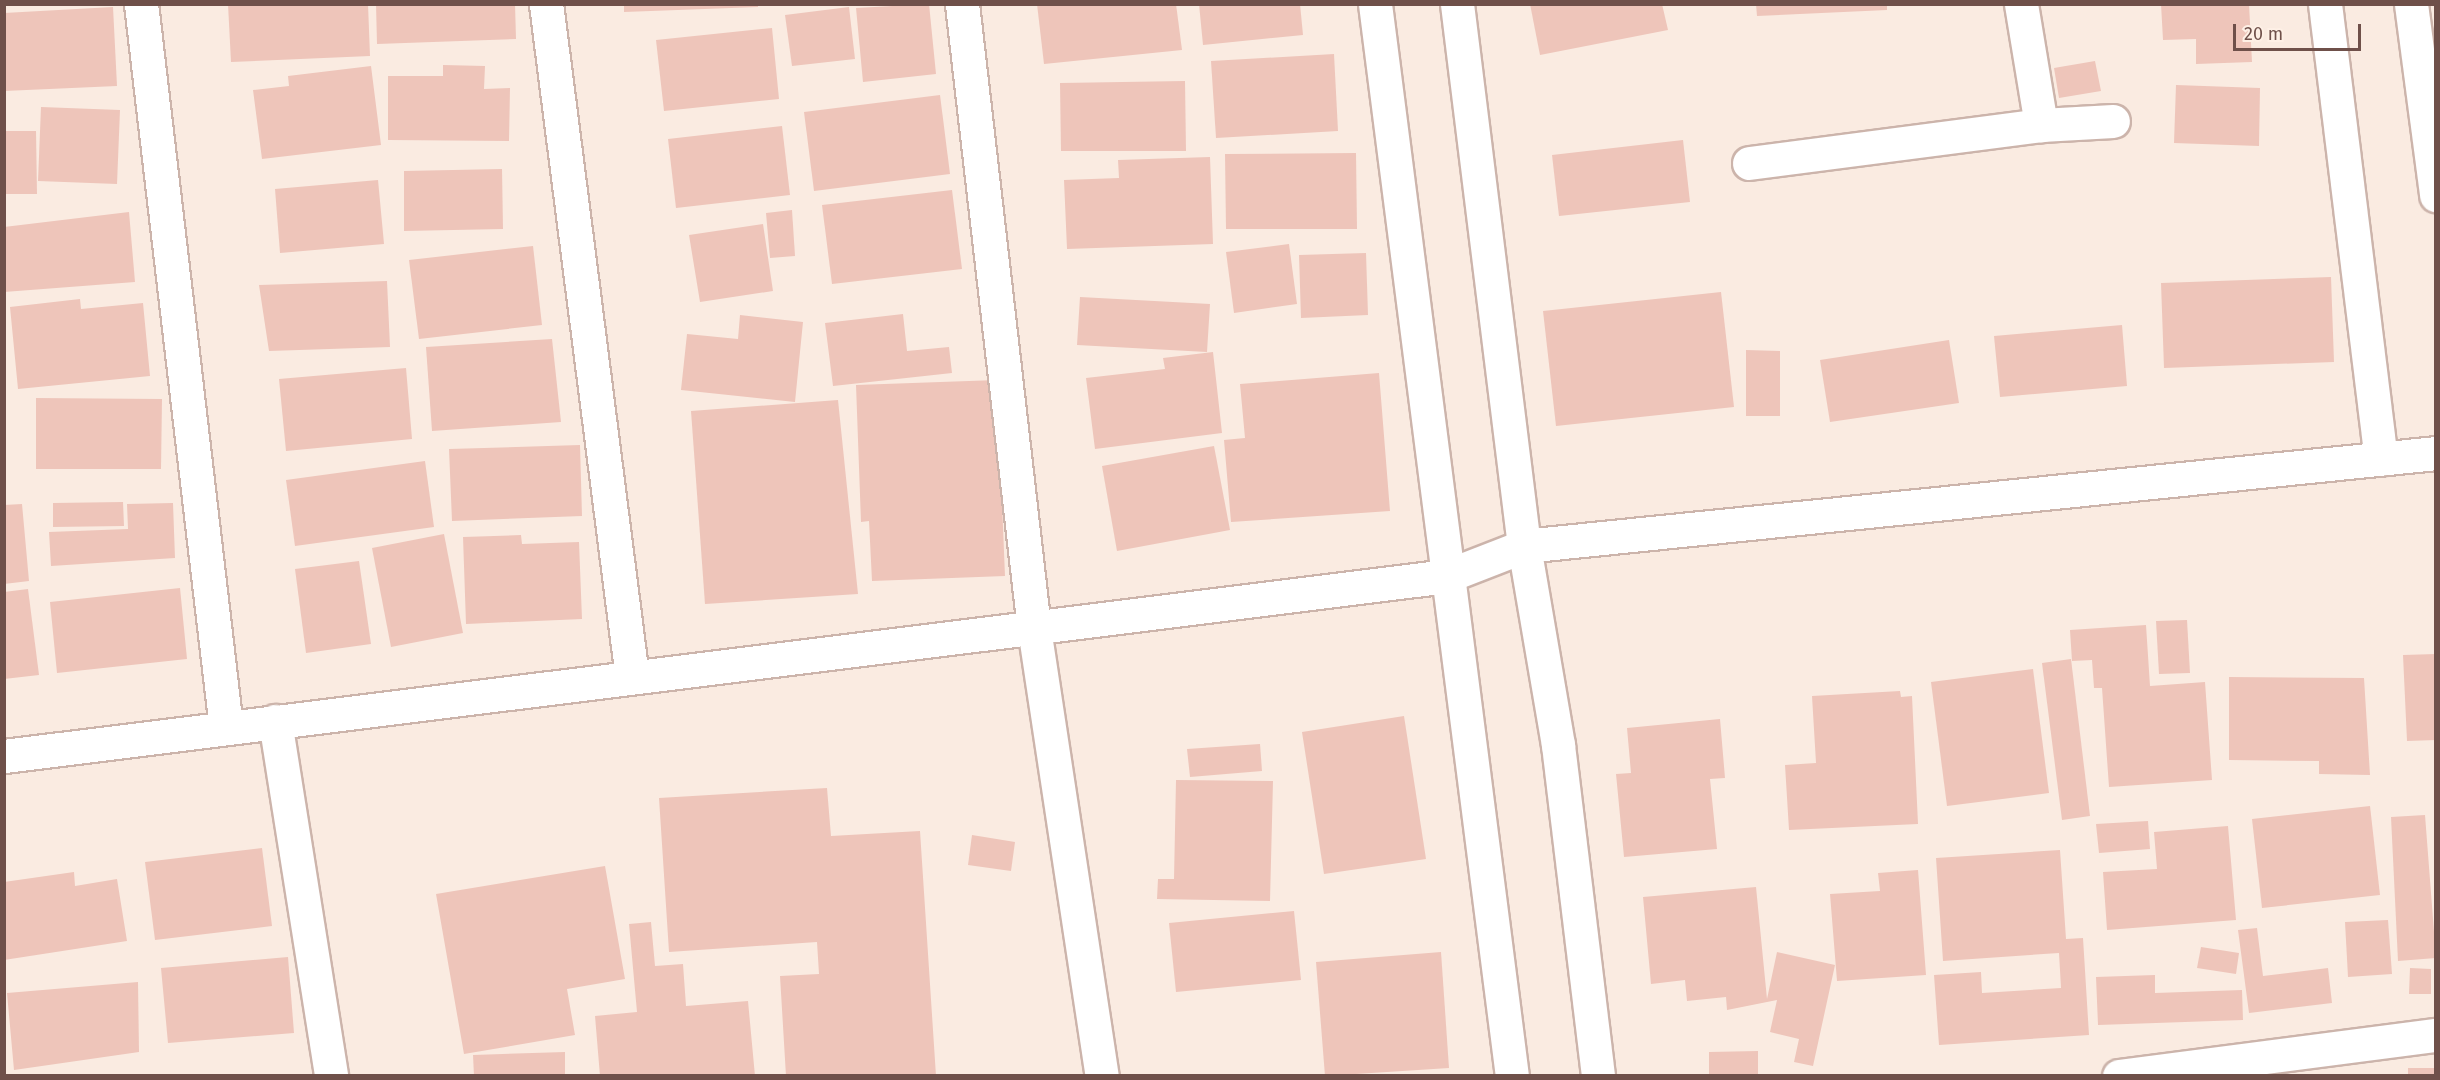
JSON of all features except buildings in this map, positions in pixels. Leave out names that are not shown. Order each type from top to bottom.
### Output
[{"type":"street","points":[[141,4],[226,728]]},
{"type":"street","points":[[546,4],[632,676]]},
{"type":"street","points":[[962,4],[1034,628],[1102,1076]]},
{"type":"street","points":[[1375,4],[1512,1076]]},
{"type":"street","points":[[1457,4],[1524,546],[1558,745],[1598,1076]]},
{"type":"street","points":[[2021,4],[2041,125]]},
{"type":"street","points":[[2325,4],[2380,459]]},
{"type":"street","points":[[2411,4],[2436,195]]},
{"type":"street","points":[[1749,163],[2041,125],[2113,121]]},
{"type":"street","points":[[4,756],[1447,576],[1524,546],[2436,453]]},
{"type":"street","points":[[275,721],[331,1076]]},
{"type":"street","points":[[2119,1076],[2436,1035]]}]
